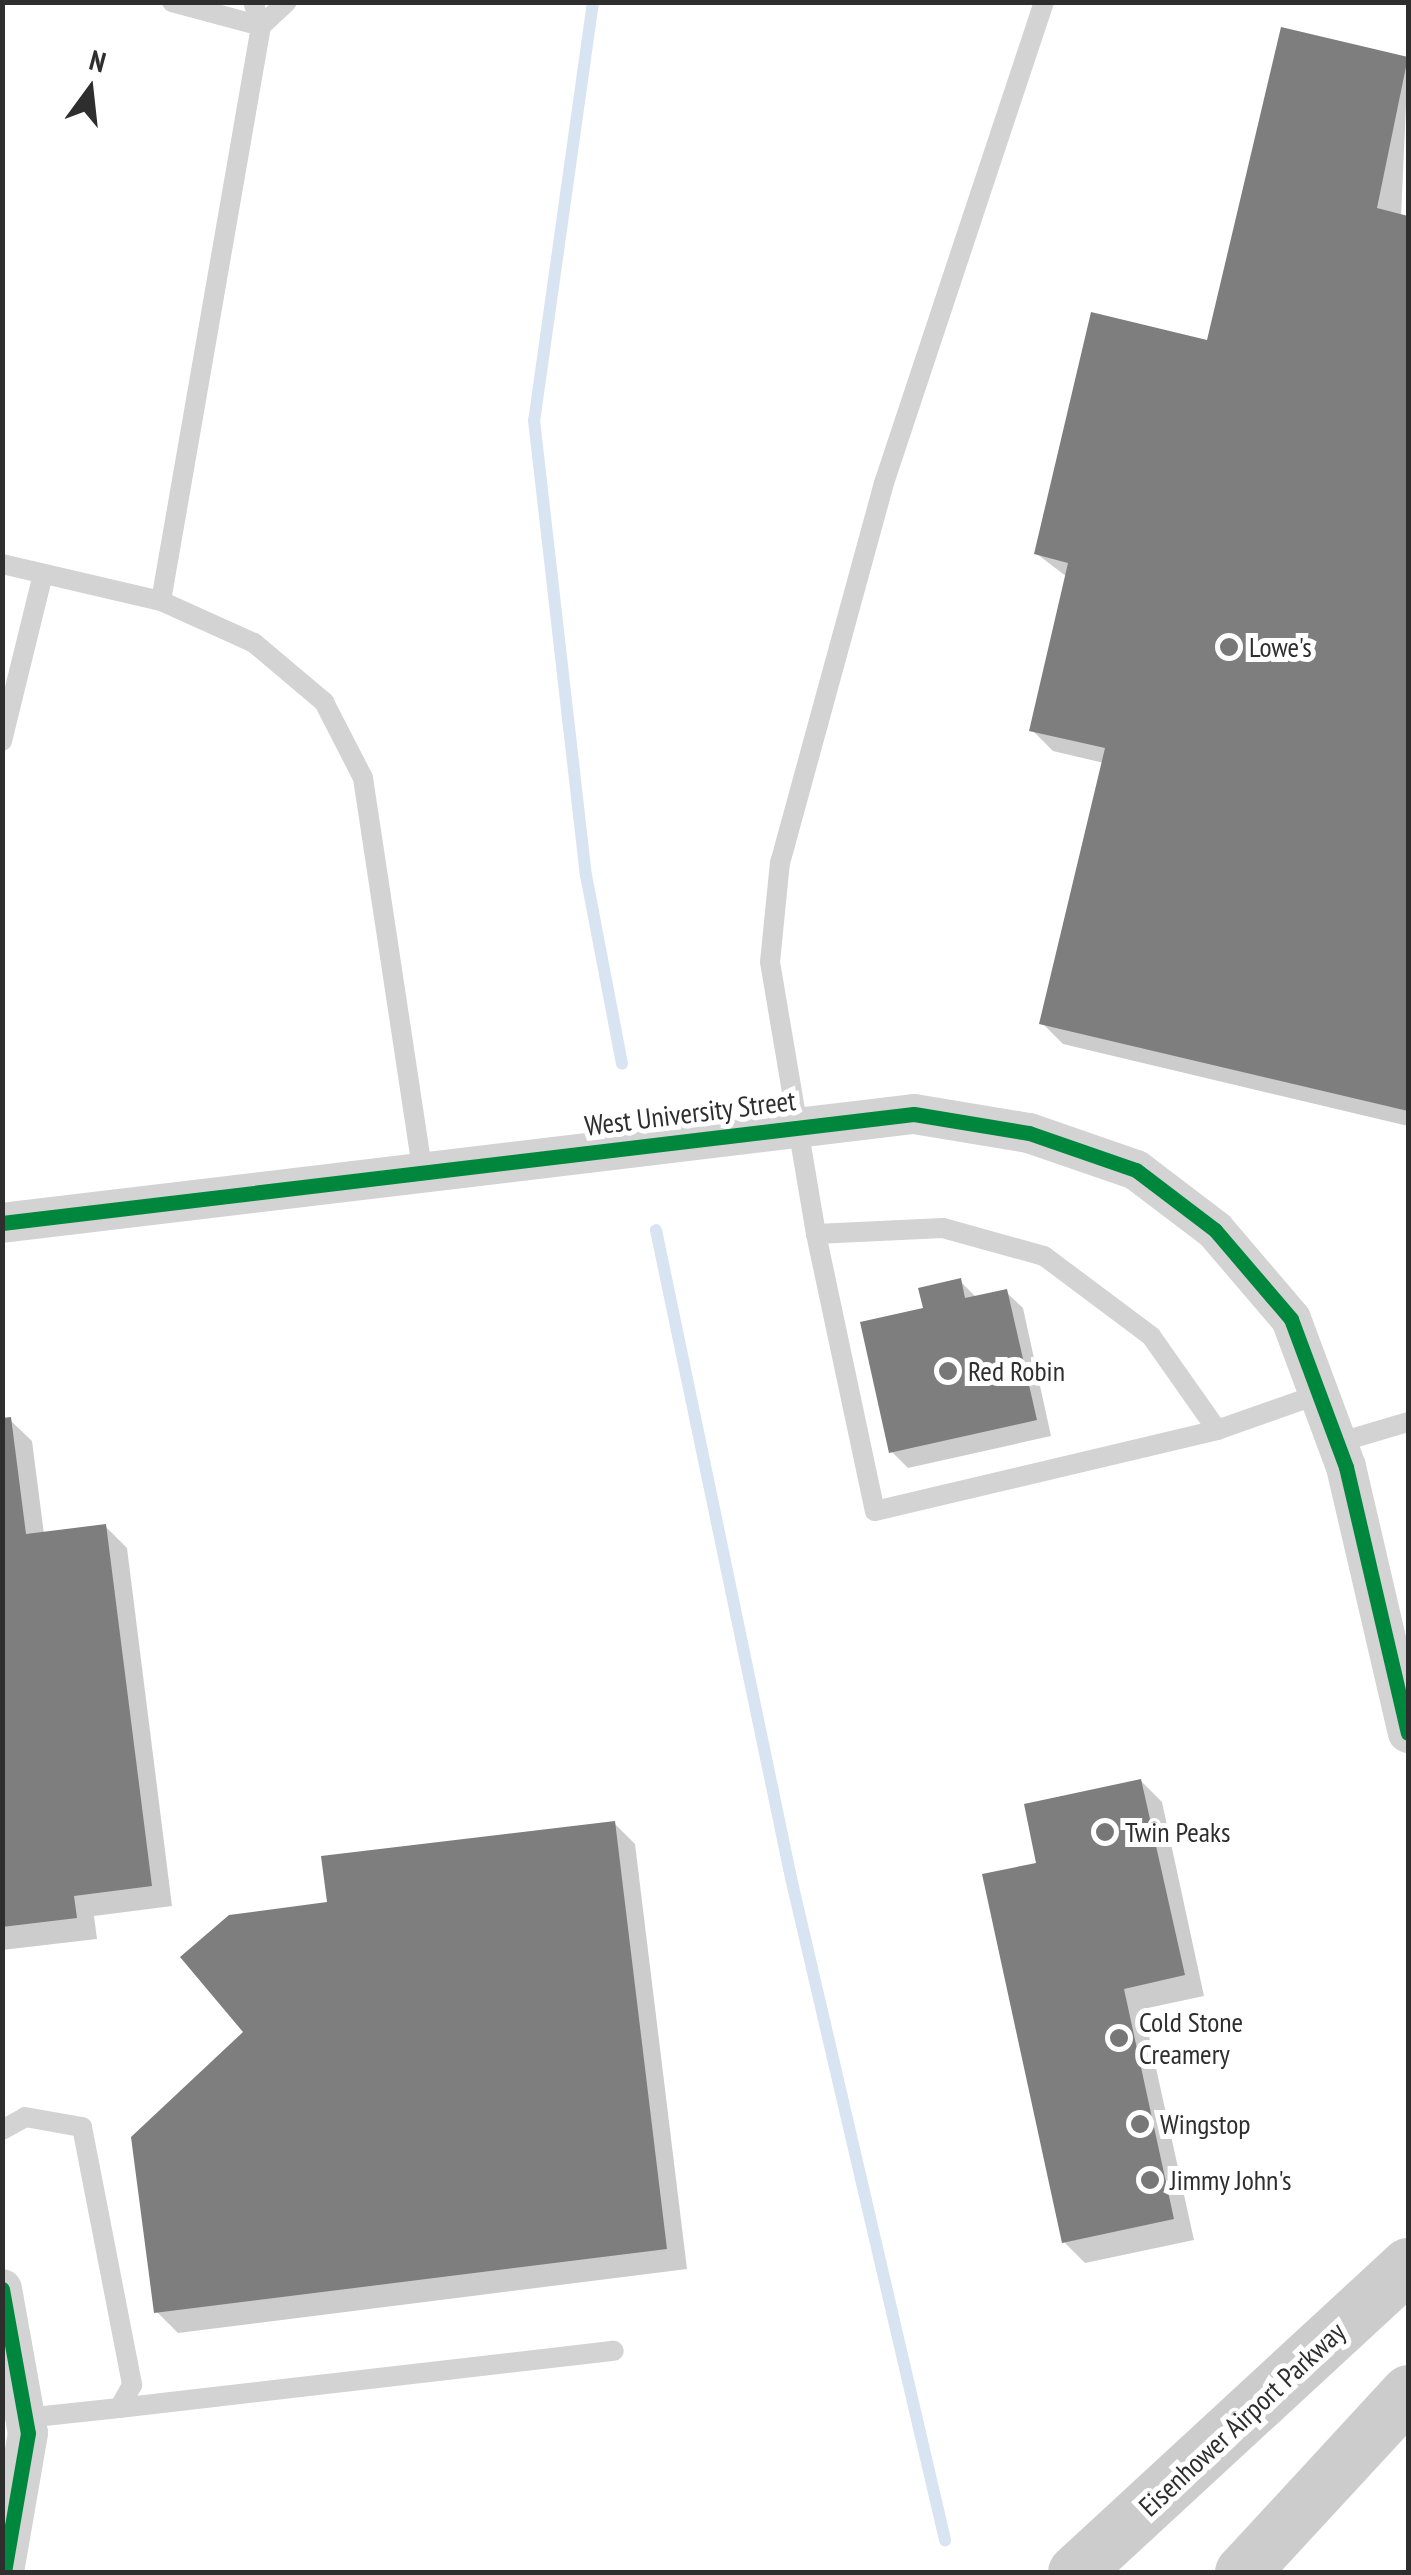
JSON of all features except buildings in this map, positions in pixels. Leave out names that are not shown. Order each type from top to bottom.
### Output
[{"type":"main road","name":"Eisenhower Airport Parkway","points":[[1075,2572],[1408,2265]]},
{"type":"main road","points":[[1242,2572],[1408,2392]]},
{"type":"street","name":"West University Street","points":[[2,1223],[914,1114],[1029,1134],[1136,1170],[1215,1230],[1291,1319],[1338,1443],[1408,1734]]},
{"type":"street","points":[[2,2289],[26,2418],[4,2572]]},
{"type":"lane","points":[[172,2],[261,26]]},
{"type":"lane","points":[[161,602],[261,26],[252,2]]},
{"type":"lane","points":[[261,26],[286,2]]},
{"type":"lane","points":[[1044,2],[884,483],[780,862],[770,962],[816,1234],[875,1511],[1217,1430],[1319,1394]]},
{"type":"lane","points":[[2,564],[161,602],[254,643],[324,702],[347,736],[376,848],[422,1170]]},
{"type":"lane","points":[[2,742],[43,574]]},
{"type":"lane","points":[[816,1234],[943,1228],[1044,1256],[1151,1336],[1217,1430]]},
{"type":"lane","points":[[1338,1443],[1408,1422]]},
{"type":"lane","points":[[2,2130],[25,2117],[82,2127],[132,2385],[118,2408]]},
{"type":"lane","points":[[26,2418],[614,2351]]},
{"type":"waterway","points":[[593,2],[534,420],[586,875],[622,1064]]},
{"type":"waterway","points":[[656,1230],[791,1878],[945,2540]]},
{"type":"cycle path","points":[[2,1223],[914,1114],[1029,1133],[1136,1170],[1215,1230],[1291,1319],[1346,1467],[1408,1733]]},
{"type":"cycle path","points":[[2,2289],[28,2433],[4,2572]]},
{"type":"place","name":"Lowe's","points":[[1229,647]]},
{"type":"place","name":"Red Robin","points":[[948,1371]]},
{"type":"place","name":"Twin Peaks","points":[[1105,1832]]},
{"type":"place","name":"Cold Stone Creamery","points":[[1119,2038]]},
{"type":"place","name":"Wingstop","points":[[1140,2124]]},
{"type":"place","name":"Jimmy John's","points":[[1150,2180]]}]
